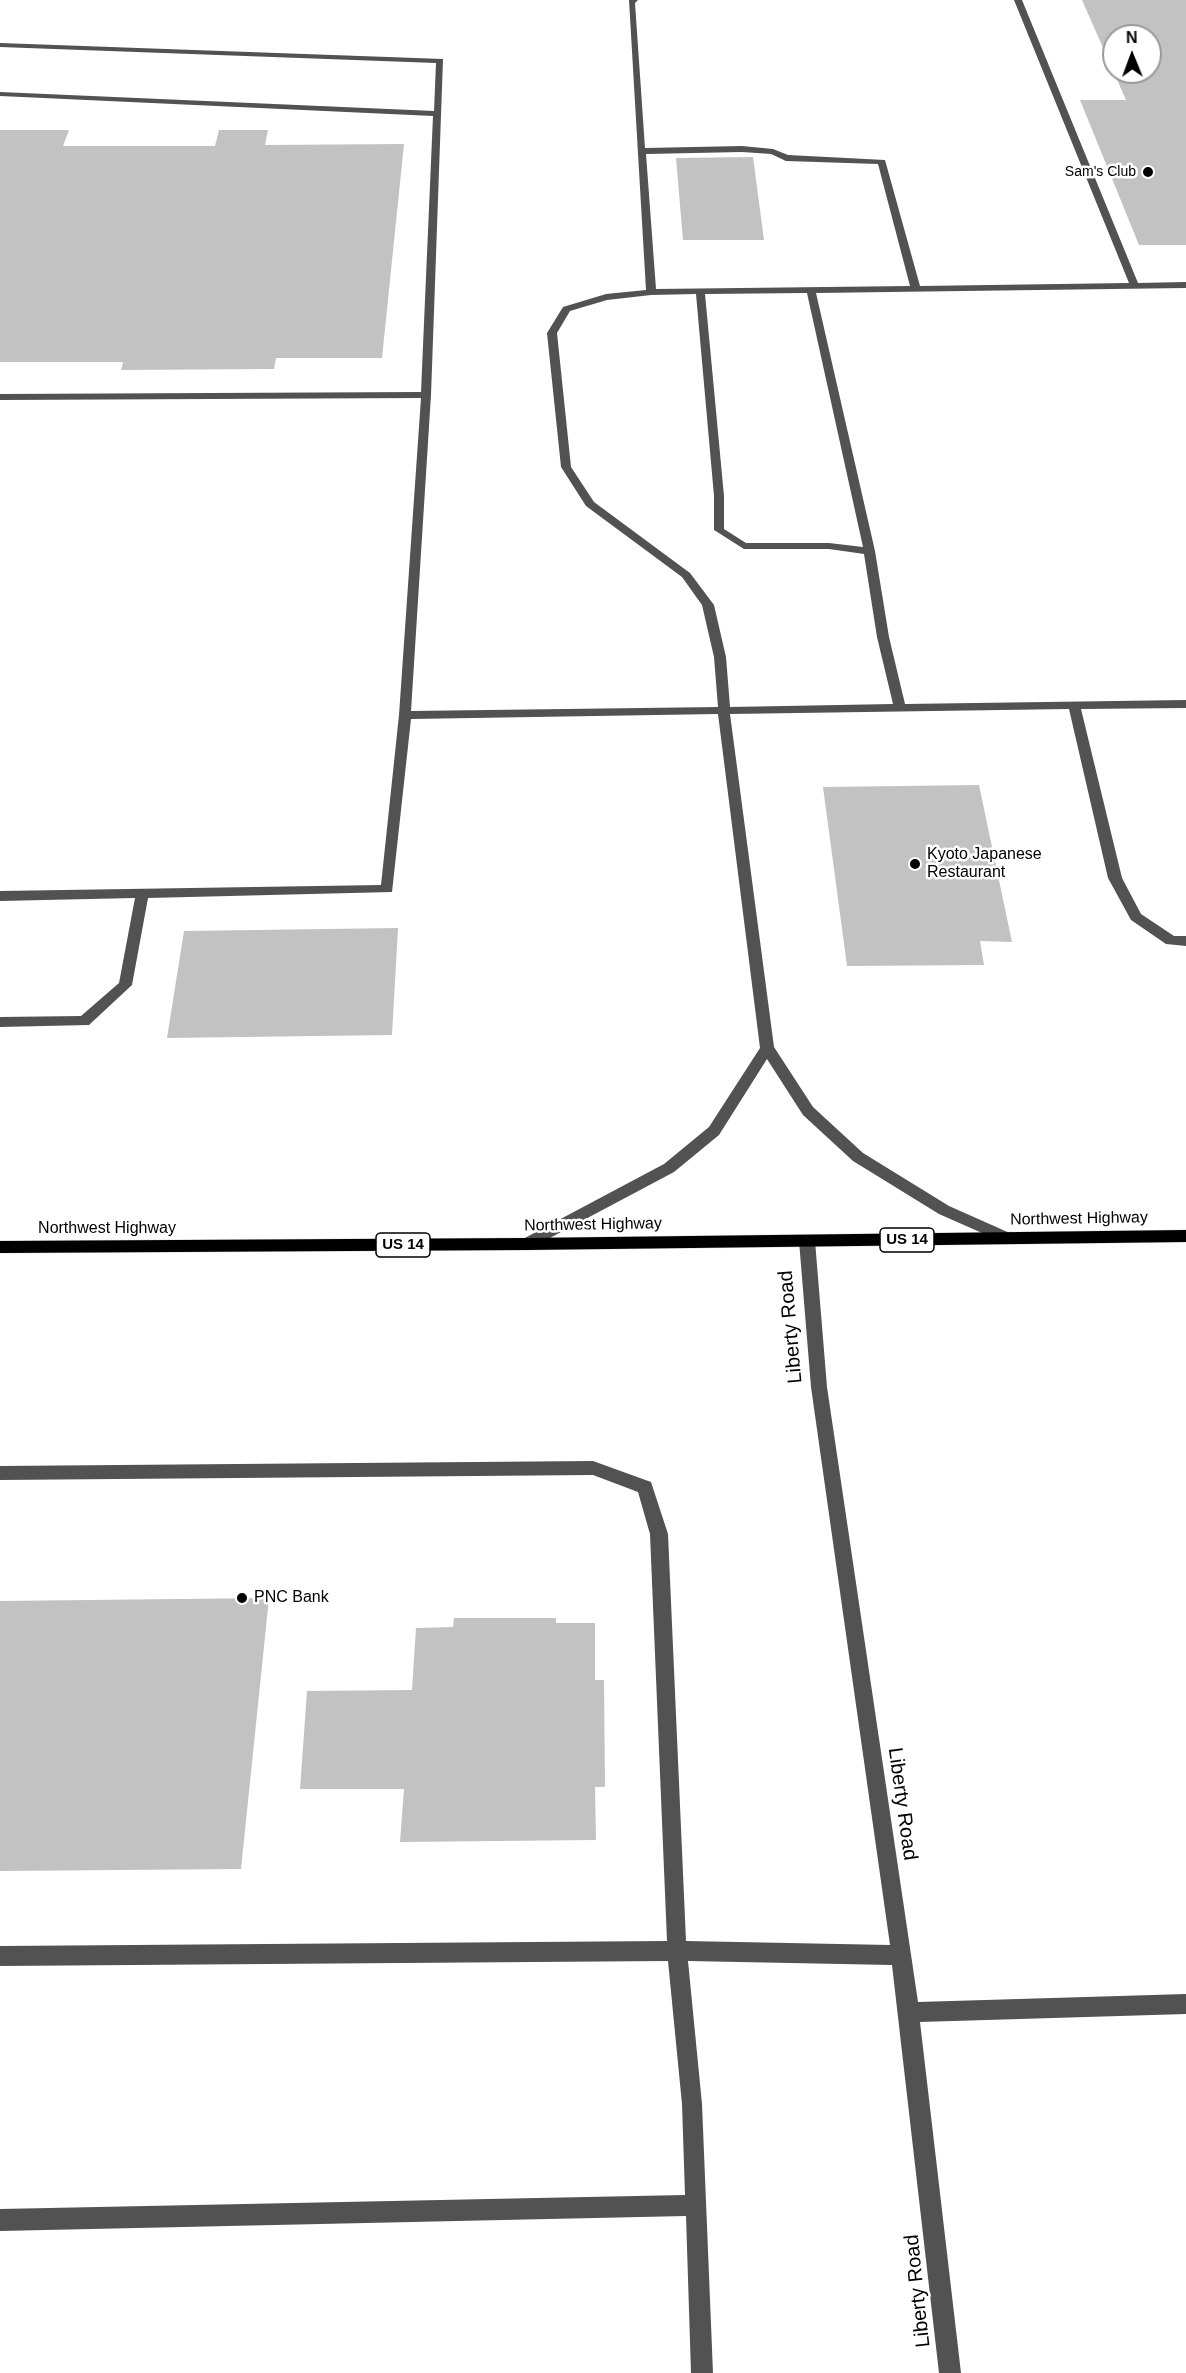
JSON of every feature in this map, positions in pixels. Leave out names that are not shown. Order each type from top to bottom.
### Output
[{"type":"main road","name":"Northwest Highway","points":[[0,1247],[526,1244],[1186,1236]]},
{"type":"lane","points":[[634,0],[631,2],[651,292]]},
{"type":"lane","points":[[1018,0],[1136,286]]},
{"type":"lane","points":[[0,45],[440,61],[426,395],[405,715],[387,889],[0,896]]},
{"type":"lane","points":[[0,94],[438,114]]},
{"type":"lane","points":[[641,151],[742,149],[773,152],[786,158],[882,162],[916,289]]},
{"type":"lane","points":[[1007,1238],[944,1210],[858,1157],[808,1111],[767,1048],[724,712],[720,657],[708,605],[686,575],[590,504],[566,467],[552,333],[566,309],[606,297],[651,292],[1186,285]]},
{"type":"lane","points":[[811,290],[869,551],[884,637],[900,709]]},
{"type":"lane","points":[[700,291],[719,496],[719,530],[744,546],[829,546],[869,551]]},
{"type":"lane","points":[[0,397],[426,395]]},
{"type":"lane","points":[[405,715],[1186,704]]},
{"type":"lane","points":[[1074,706],[1115,878],[1136,916],[1171,941],[1186,941]]},
{"type":"lane","points":[[0,1022],[84,1021],[125,985],[142,894]]},
{"type":"lane","points":[[526,1244],[669,1168],[714,1131],[767,1048]]},
{"type":"lane","name":"Liberty Road","points":[[807,1241],[819,1387],[909,2012],[950,2373]]},
{"type":"lane","points":[[0,1473],[593,1468],[645,1486],[659,1534],[677,1951],[692,2104],[702,2373]]},
{"type":"lane","points":[[0,1956],[677,1951],[901,1954]]},
{"type":"lane","points":[[909,2012],[1186,2004]]},
{"type":"lane","points":[[0,2220],[696,2205]]},
{"type":"building","name":"Sam's Club","points":[[1082,0],[1186,0],[1186,245],[1139,245],[1080,100],[1126,100],[1119,84],[1162,84],[1162,24],[1102,24],[1102,45]]},
{"type":"building","points":[[0,130],[69,130],[63,146],[215,146],[219,130],[268,130],[265,145],[404,144],[382,358],[276,358],[274,369],[121,370],[123,362],[0,362]]},
{"type":"building","points":[[753,157],[764,240],[683,240],[676,158]]},
{"type":"building","name":"Kyoto Japanese Restaurant","points":[[979,785],[1012,942],[980,941],[984,965],[847,966],[823,787]]},
{"type":"building","points":[[398,928],[392,1035],[167,1038],[184,931]]},
{"type":"building","points":[[269,1598],[241,1869],[0,1871],[0,1601]]},
{"type":"building","points":[[454,1618],[556,1618],[556,1623],[595,1623],[595,1680],[604,1680],[605,1787],[595,1787],[596,1840],[400,1842],[404,1789],[300,1789],[307,1691],[412,1690],[416,1628],[453,1627]]},
{"type":"place","name":"Sam's Club","points":[[1148,172]]},
{"type":"place","name":"Kyoto Japanese Restaurant","points":[[915,864]]},
{"type":"place","name":"PNC Bank","points":[[242,1598]]}]
